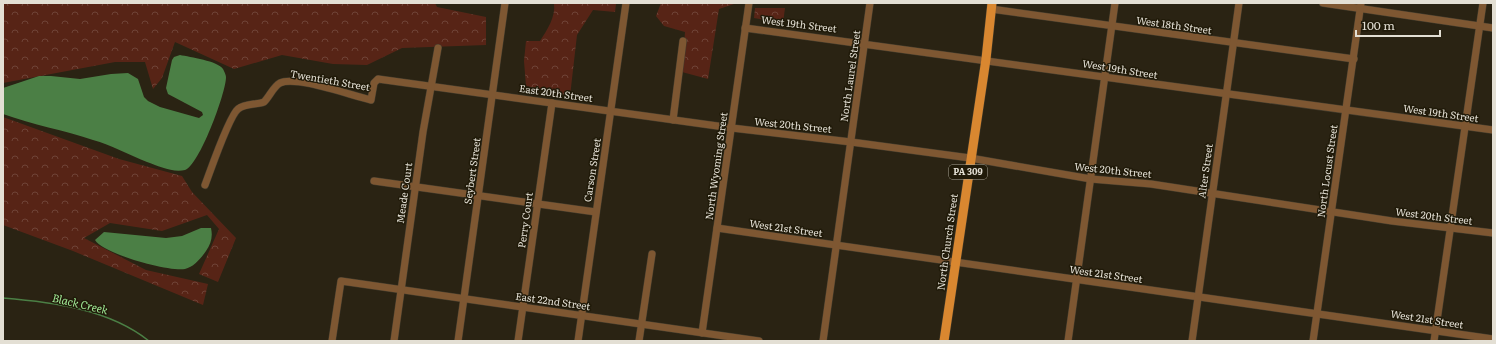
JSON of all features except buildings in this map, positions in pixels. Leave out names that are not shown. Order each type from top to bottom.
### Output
[{"type":"main road","name":"North Church Street","points":[[944,337],[986,59],[992,6]]},
{"type":"main road","points":[[937,341],[944,337]]},
{"type":"street","name":"Seybert Street","points":[[458,341],[505,3]]},
{"type":"street","name":"Carson Street","points":[[578,341],[612,111],[626,3]]},
{"type":"street","name":"North Wyoming Street","points":[[702,332],[749,3]]},
{"type":"street","name":"North Laurel Street","points":[[823,341],[870,3]]},
{"type":"street","points":[[1068,341],[1115,3]]},
{"type":"street","name":"Alter Street","points":[[1192,341],[1239,3]]},
{"type":"street","points":[[1323,3],[1360,5],[1493,28]]},
{"type":"street","points":[[1434,341],[1483,3]]},
{"type":"street","name":"North Locust Street","points":[[1313,341],[1354,59],[1360,5]]},
{"type":"street","name":"West 18th Street","points":[[992,6],[1112,26],[1354,59]]},
{"type":"street","name":"West 19th Street","points":[[745,28],[986,59],[1165,86],[1493,130]]},
{"type":"street","points":[[673,120],[683,41]]},
{"type":"street","name":"Meade Court","points":[[394,341],[423,132],[438,48]]},
{"type":"street","name":"East 20th Street","points":[[378,79],[732,128]]},
{"type":"street","name":"Twentieth Street","points":[[205,185],[231,119],[238,108],[264,102],[275,87],[289,81],[324,87],[371,100],[374,83],[378,79]]},
{"type":"street","name":"Perry Court","points":[[518,341],[552,103]]},
{"type":"street","name":"West 20th Street","points":[[732,128],[970,158],[1091,179],[1151,184],[1332,212],[1493,233]]},
{"type":"street","points":[[374,181],[596,212]]},
{"type":"street","name":"West 21st Street","points":[[717,228],[1493,339]]},
{"type":"street","points":[[639,341],[652,254]]},
{"type":"street","name":"East 22nd Street","points":[[332,341],[341,281],[759,341]]},
{"type":"green space","points":[[3,3],[435,3],[437,7],[486,17],[486,45],[402,48],[367,65],[333,64],[282,55],[234,69],[175,42],[162,78],[153,89],[145,62],[115,62],[3,83]]},
{"type":"green space","points":[[554,3],[616,4],[615,12],[593,10],[577,35],[570,96],[526,86],[524,61],[526,41],[540,41],[548,28],[554,13]]},
{"type":"green space","points":[[661,3],[737,3],[719,9],[708,79],[682,72],[685,32],[664,26],[656,16]]},
{"type":"green space","points":[[755,8],[785,8],[783,23],[754,18]]},
{"type":"green space","points":[[3,117],[119,159],[182,176],[192,192],[236,238],[218,282],[199,274],[219,229],[207,215],[162,231],[110,223],[84,238],[146,270],[208,284],[203,305],[73,251],[3,225]]},
{"type":"shaded area","points":[[180,55],[216,64],[223,69],[226,77],[222,98],[211,128],[191,166],[185,170],[176,171],[166,169],[100,142],[3,114],[3,88],[39,76],[80,79],[128,73],[138,79],[144,97],[148,101],[160,107],[199,118],[203,115],[202,112],[168,94],[166,88],[172,60],[174,57]]},
{"type":"shaded area","points":[[201,228],[211,228],[212,237],[210,243],[206,251],[197,262],[185,269],[165,268],[137,261],[110,251],[95,240],[104,232],[166,238],[182,236]]},
{"type":"waterway","name":"Black Creek","points":[[3,298],[60,305],[98,314],[116,321],[149,341]]}]
